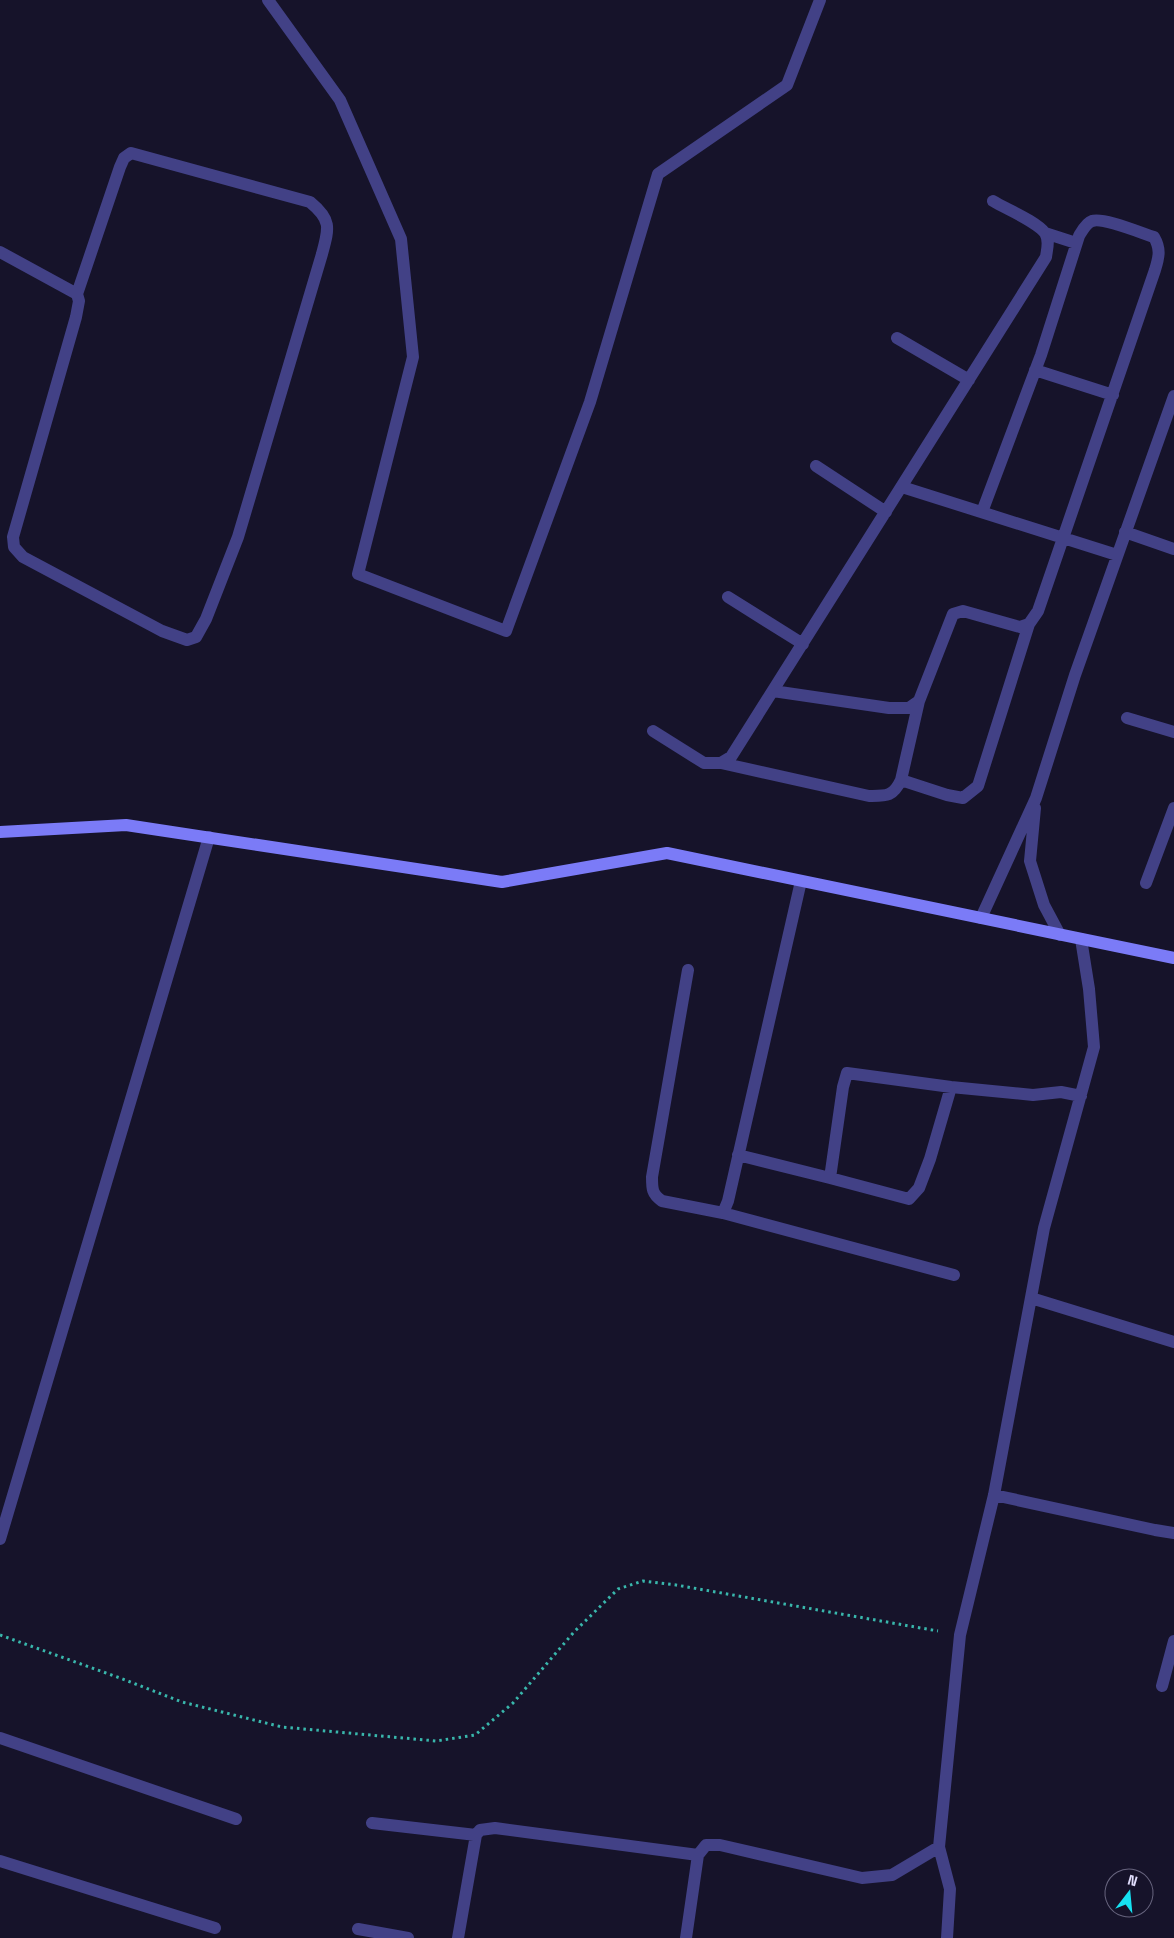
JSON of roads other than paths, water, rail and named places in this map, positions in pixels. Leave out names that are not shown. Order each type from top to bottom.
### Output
[{"type":"street","points":[[268,0],[340,100],[401,239],[413,357],[358,574],[506,632],[590,402],[658,174],[787,86],[820,0]]},
{"type":"street","points":[[131,153],[310,202],[322,212],[326,221],[327,234],[322,254],[238,536],[206,619],[196,637],[187,640],[162,631],[22,557],[14,547],[13,537],[76,317],[77,294],[120,167],[124,158],[131,153]]},
{"type":"street","points":[[993,201],[1036,225],[1045,233],[1076,243]]},
{"type":"street","points":[[901,780],[947,795],[963,798],[978,786],[1029,624],[1038,611],[1160,255],[1159,245],[1154,237],[1102,221],[1092,221],[1086,226],[1076,243],[1036,370],[982,512]]},
{"type":"street","points":[[721,763],[731,757],[1046,257],[1048,245],[1045,233]]},
{"type":"street","points":[[0,252],[77,294]]},
{"type":"street","points":[[897,338],[969,380]]},
{"type":"street","points":[[1036,370],[1113,395]]},
{"type":"street","points":[[981,918],[1036,798],[1117,555],[1174,396]]},
{"type":"street","points":[[816,466],[886,512]]},
{"type":"street","points":[[902,487],[1117,555]]},
{"type":"street","points":[[1125,532],[1174,549]]},
{"type":"street","points":[[728,598],[803,644]]},
{"type":"street","points":[[653,730],[704,763],[721,763],[868,796],[885,796],[896,791],[901,780],[919,701],[953,614],[962,611],[1020,628],[1029,624]]},
{"type":"street","points":[[773,691],[889,708],[909,708],[919,701]]},
{"type":"street","points":[[1127,718],[1174,732]]},
{"type":"street","points":[[1036,798],[1030,862],[1044,905],[1060,935]]},
{"type":"street","points":[[1146,883],[1174,808]]},
{"type":"street","points":[[0,832],[126,824],[502,882],[667,853],[1174,958]]},
{"type":"street","points":[[0,1539],[210,837]]},
{"type":"street","points":[[723,1213],[728,1201],[801,880]]},
{"type":"street","points":[[946,1938],[950,1889],[939,1847],[960,1635],[994,1495],[1044,1228],[1094,1047],[1090,989],[1081,939]]},
{"type":"street","points":[[688,970],[652,1177],[652,1189],[655,1196],[662,1201],[723,1213],[954,1275]]},
{"type":"street","points":[[830,1178],[843,1087],[847,1073],[951,1087],[1032,1094],[1061,1092],[1081,1096]]},
{"type":"street","points":[[738,1155],[909,1199],[919,1188],[951,1087]]},
{"type":"street","points":[[1031,1298],[1174,1342]]},
{"type":"street","points":[[994,1495],[1174,1533]]},
{"type":"street","points":[[1162,1686],[1174,1641]]},
{"type":"street","points":[[0,1738],[236,1819]]},
{"type":"street","points":[[372,1823],[476,1835]]},
{"type":"street","points":[[458,1938],[476,1835],[480,1830],[495,1828],[698,1855]]},
{"type":"street","points":[[686,1938],[698,1855],[706,1845],[720,1845],[862,1878],[878,1878],[892,1875],[939,1847]]},
{"type":"street","points":[[0,1861],[215,1928]]},
{"type":"street","points":[[358,1929],[408,1938]]}]
